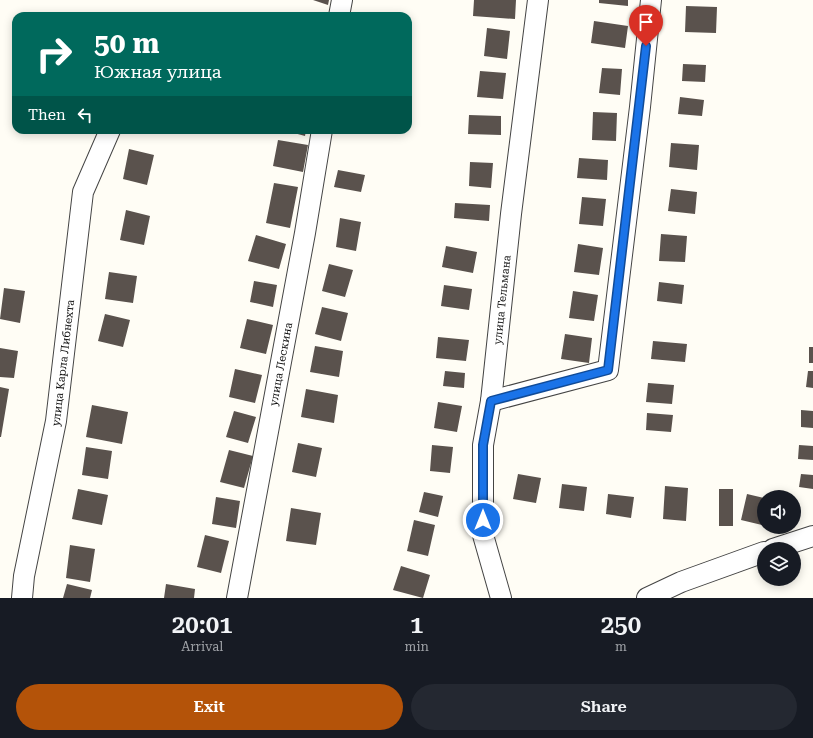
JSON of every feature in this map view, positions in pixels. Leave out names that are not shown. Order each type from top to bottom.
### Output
[{"type":"street","points":[[340,12],[342,0]]},
{"type":"street","name":"улица Тельмана","points":[[501,598],[483,535],[483,445],[491,401],[511,214],[538,0]]},
{"type":"street","points":[[491,401],[608,370],[640,107],[651,0]]},
{"type":"street","name":"улица Карла Либнехта","points":[[22,598],[24,576],[56,422],[83,192],[108,134]]},
{"type":"street","name":"улица Лескина","points":[[237,598],[305,233],[321,134]]},
{"type":"street","points":[[795,542],[813,536]]},
{"type":"street","points":[[647,598],[682,582],[757,555]]},
{"type":"building","points":[[313,0],[329,0],[328,5]]},
{"type":"building","points":[[474,0],[516,0],[515,19],[473,16]]},
{"type":"building","points":[[599,0],[628,0],[628,6],[599,3]]},
{"type":"building","points":[[686,6],[717,7],[716,33],[685,32]]},
{"type":"building","points":[[594,21],[628,26],[625,48],[591,43]]},
{"type":"building","points":[[487,28],[510,31],[507,59],[484,56]]},
{"type":"building","points":[[683,64],[706,65],[705,82],[682,81]]},
{"type":"building","points":[[602,68],[622,69],[620,95],[599,93]]},
{"type":"building","points":[[480,71],[506,73],[503,99],[477,97]]},
{"type":"building","points":[[680,97],[704,100],[702,116],[678,114]]},
{"type":"building","points":[[593,112],[617,113],[616,141],[592,140]]},
{"type":"building","points":[[469,115],[501,116],[501,135],[468,134]]},
{"type":"building","points":[[278,140],[308,145],[303,172],[273,166]]},
{"type":"building","points":[[671,143],[699,145],[697,170],[669,167]]},
{"type":"building","points":[[129,149],[154,155],[147,185],[123,179]]},
{"type":"building","points":[[579,158],[608,160],[607,180],[577,178]]},
{"type":"building","points":[[470,162],[493,163],[491,188],[469,186]]},
{"type":"building","points":[[338,170],[365,175],[361,192],[334,187]]},
{"type":"building","points":[[274,183],[298,187],[290,228],[266,223]]},
{"type":"building","points":[[671,189],[697,192],[695,214],[668,211]]},
{"type":"building","points":[[582,197],[606,199],[603,226],[579,224]]},
{"type":"building","points":[[455,203],[490,205],[489,221],[454,218]]},
{"type":"building","points":[[126,210],[150,216],[144,245],[120,240]]},
{"type":"building","points":[[340,218],[361,222],[356,251],[336,247]]},
{"type":"building","points":[[661,234],[687,236],[685,262],[659,261]]},
{"type":"building","points":[[256,235],[286,244],[279,269],[248,261]]},
{"type":"building","points":[[578,244],[603,248],[599,275],[574,272]]},
{"type":"building","points":[[446,246],[477,252],[473,273],[442,267]]},
{"type":"building","points":[[329,264],[353,270],[345,297],[322,291]]},
{"type":"building","points":[[109,272],[137,276],[133,303],[105,299]]},
{"type":"building","points":[[254,281],[277,285],[273,307],[250,302]]},
{"type":"building","points":[[659,282],[684,285],[682,304],[657,301]]},
{"type":"building","points":[[444,285],[472,289],[469,310],[441,306]]},
{"type":"building","points":[[4,288],[25,291],[20,323],[0,319]]},
{"type":"building","points":[[573,291],[598,295],[594,321],[569,318]]},
{"type":"building","points":[[322,307],[348,313],[341,341],[315,334]]},
{"type":"building","points":[[105,314],[130,320],[123,347],[98,341]]},
{"type":"building","points":[[247,319],[273,325],[266,354],[240,348]]},
{"type":"building","points":[[565,334],[592,338],[589,363],[561,359]]},
{"type":"building","points":[[438,337],[469,340],[466,361],[436,358]]},
{"type":"building","points":[[653,341],[687,344],[685,362],[651,359]]},
{"type":"building","points":[[315,346],[343,351],[339,377],[310,372]]},
{"type":"building","points":[[809,347],[813,347],[813,363],[809,363]]},
{"type":"building","points":[[0,348],[18,351],[14,378],[0,377]]},
{"type":"building","points":[[235,369],[262,375],[255,403],[229,397]]},
{"type":"building","points":[[445,371],[465,373],[464,388],[443,386]]},
{"type":"building","points":[[808,371],[813,371],[813,388],[806,387]]},
{"type":"building","points":[[648,383],[674,385],[672,404],[646,402]]},
{"type":"building","points":[[0,387],[9,389],[1,437],[0,437]]},
{"type":"building","points":[[306,389],[338,395],[334,423],[301,417]]},
{"type":"building","points":[[438,402],[462,406],[457,432],[434,428]]},
{"type":"building","points":[[92,405],[128,412],[122,444],[86,437]]},
{"type":"building","points":[[801,410],[813,411],[813,428],[801,427]]},
{"type":"building","points":[[234,411],[256,417],[248,443],[226,437]]},
{"type":"building","points":[[647,413],[673,415],[671,432],[646,430]]},
{"type":"building","points":[[298,443],[322,448],[316,477],[292,472]]},
{"type":"building","points":[[432,445],[453,447],[450,473],[430,471]]},
{"type":"building","points":[[799,445],[813,446],[813,460],[798,459]]},
{"type":"building","points":[[86,447],[112,451],[108,479],[82,475]]},
{"type":"building","points":[[229,450],[253,456],[244,488],[220,482]]},
{"type":"building","points":[[518,474],[541,478],[536,503],[513,499]]},
{"type":"building","points":[[801,474],[813,475],[813,489],[799,487]]},
{"type":"building","points":[[562,484],[587,487],[584,511],[559,508]]},
{"type":"building","points":[[665,486],[688,488],[686,521],[663,519]]},
{"type":"building","points":[[78,489],[108,495],[102,525],[72,519]]},
{"type":"building","points":[[719,489],[733,489],[733,526],[719,526]]},
{"type":"building","points":[[424,492],[443,496],[438,517],[419,512]]},
{"type":"building","points":[[608,494],[634,497],[631,518],[606,514]]},
{"type":"building","points":[[747,494],[757,496],[757,524],[741,520]]},
{"type":"building","points":[[216,497],[240,501],[236,528],[212,524]]},
{"type":"building","points":[[291,508],[321,513],[316,545],[286,541]]},
{"type":"building","points":[[414,520],[435,525],[428,556],[407,551]]},
{"type":"building","points":[[205,535],[229,541],[221,573],[197,567]]},
{"type":"building","points":[[70,545],[95,549],[90,582],[66,578]]},
{"type":"building","points":[[401,566],[430,575],[423,598],[393,590]]},
{"type":"building","points":[[67,584],[92,590],[90,598],[63,598]]},
{"type":"building","points":[[166,584],[195,589],[194,598],[164,598]]},
{"type":"route","points":[[483,520],[483,445],[491,401],[608,370],[646,46]]}]
